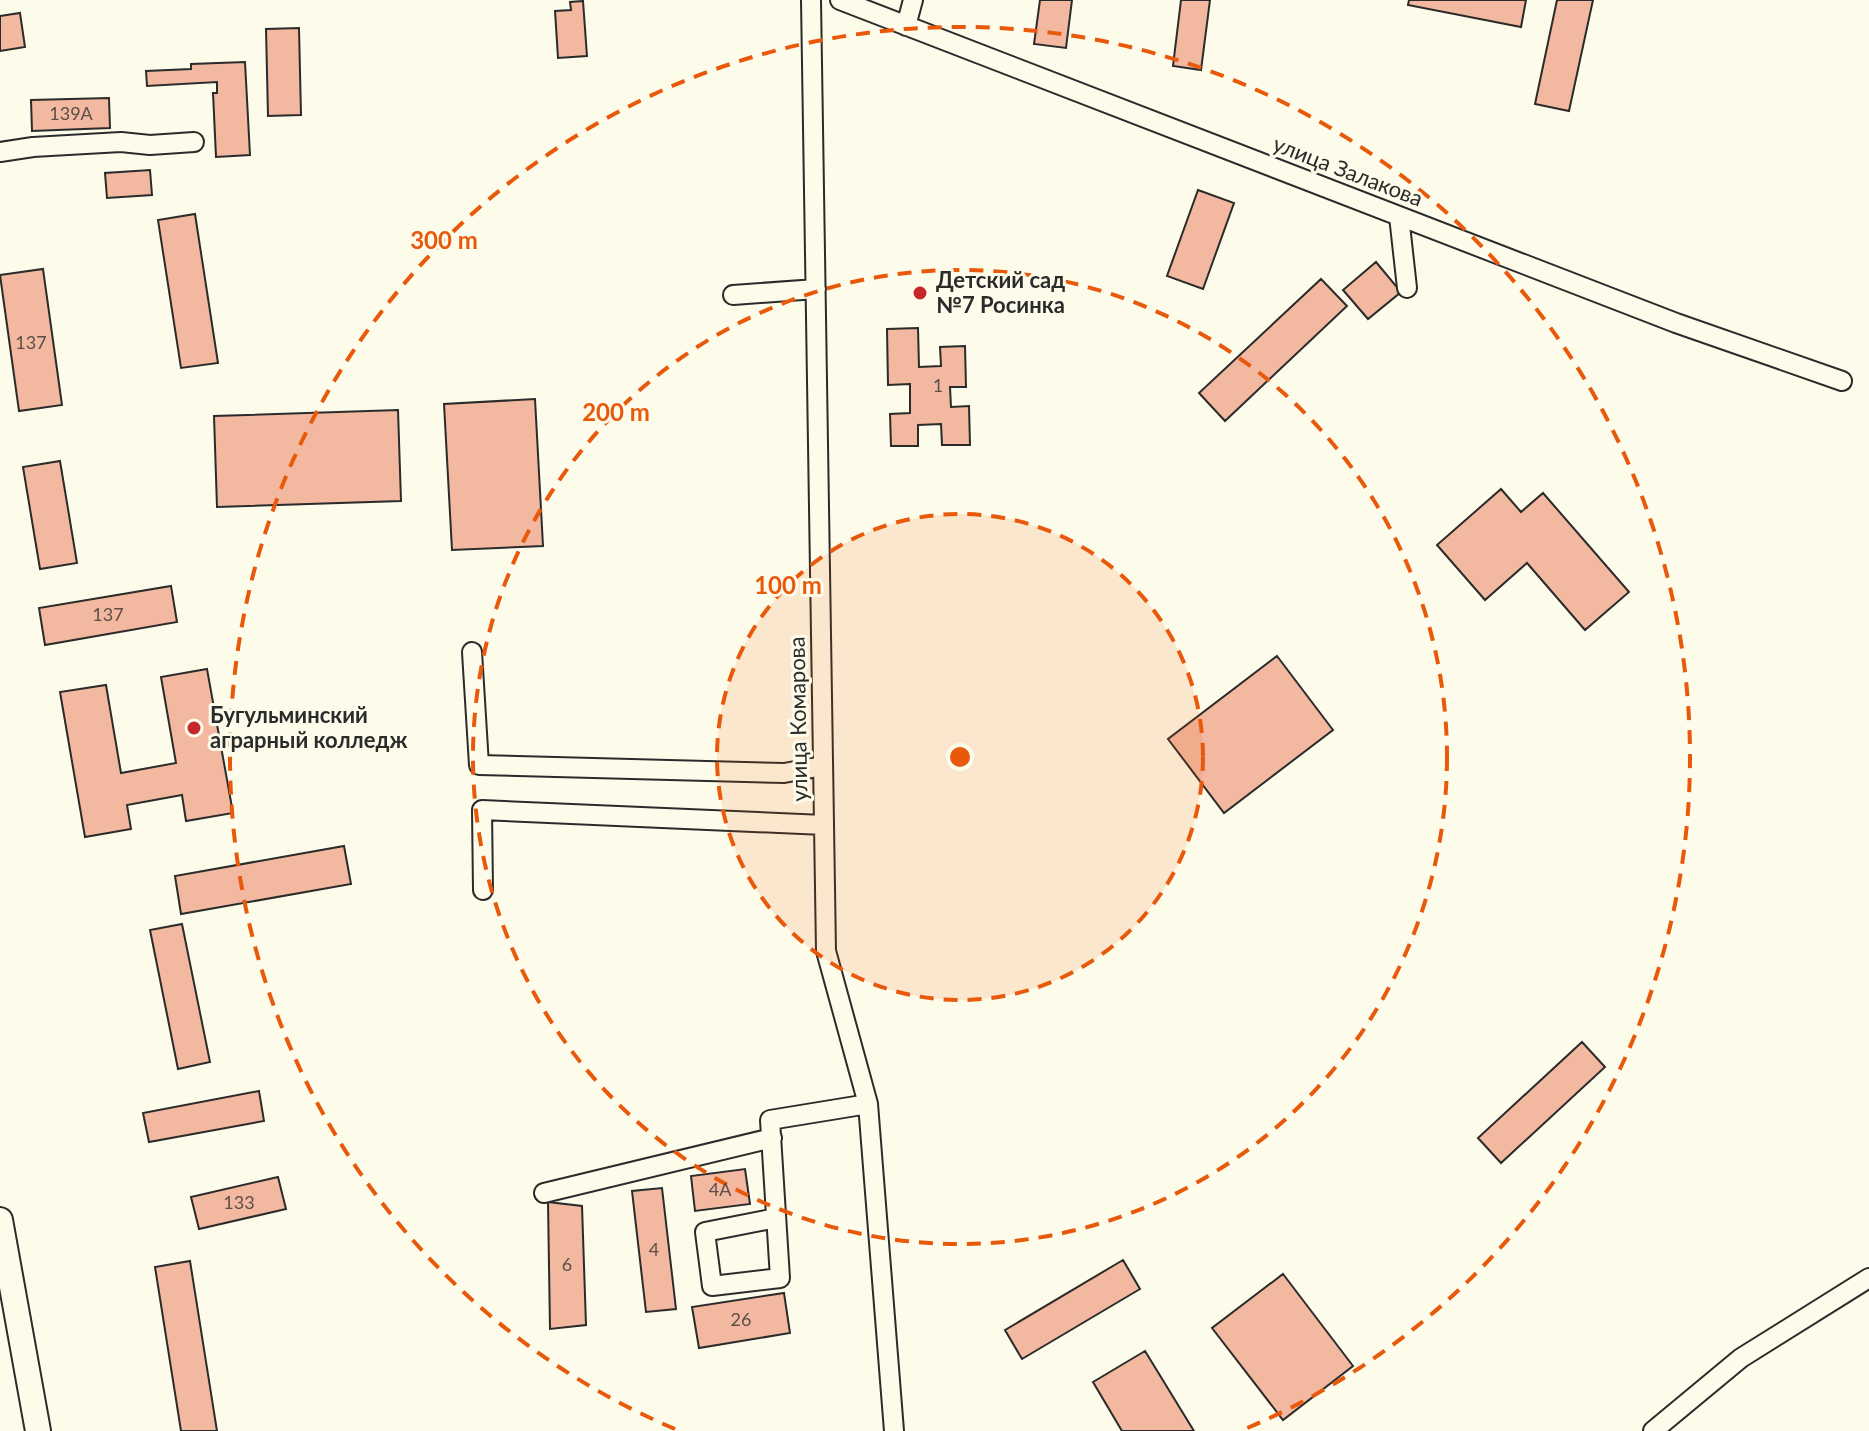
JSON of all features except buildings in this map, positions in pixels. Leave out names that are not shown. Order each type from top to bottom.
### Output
[{"type":"main road","points":[[0,1220],[3,1252],[38,1431]]},
{"type":"street","name":"улица Комарова","points":[[811,0],[826,951],[868,1104],[894,1431]]},
{"type":"street","name":"улица Залакова","points":[[840,0],[1676,323],[1842,381]]},
{"type":"street","points":[[906,26],[913,0]]},
{"type":"street","points":[[0,152],[121,142],[150,145],[194,142]]},
{"type":"street","points":[[1399,216],[1407,288]]},
{"type":"street","points":[[733,295],[816,289]]},
{"type":"street","points":[[472,652],[479,765],[784,773],[823,766]]},
{"type":"street","points":[[483,890],[482,810],[824,825]]},
{"type":"street","points":[[776,1218],[705,1232],[712,1286],[780,1278],[770,1120],[868,1104]]},
{"type":"street","points":[[544,1193],[772,1138]]},
{"type":"street","points":[[1653,1431],[1741,1358],[1869,1278]]},
{"type":"place","name":"Детский сад №7 Росинка","points":[[920,293]]},
{"type":"place","name":"Бугульминский аграрный колледж","points":[[194,728]]}]
